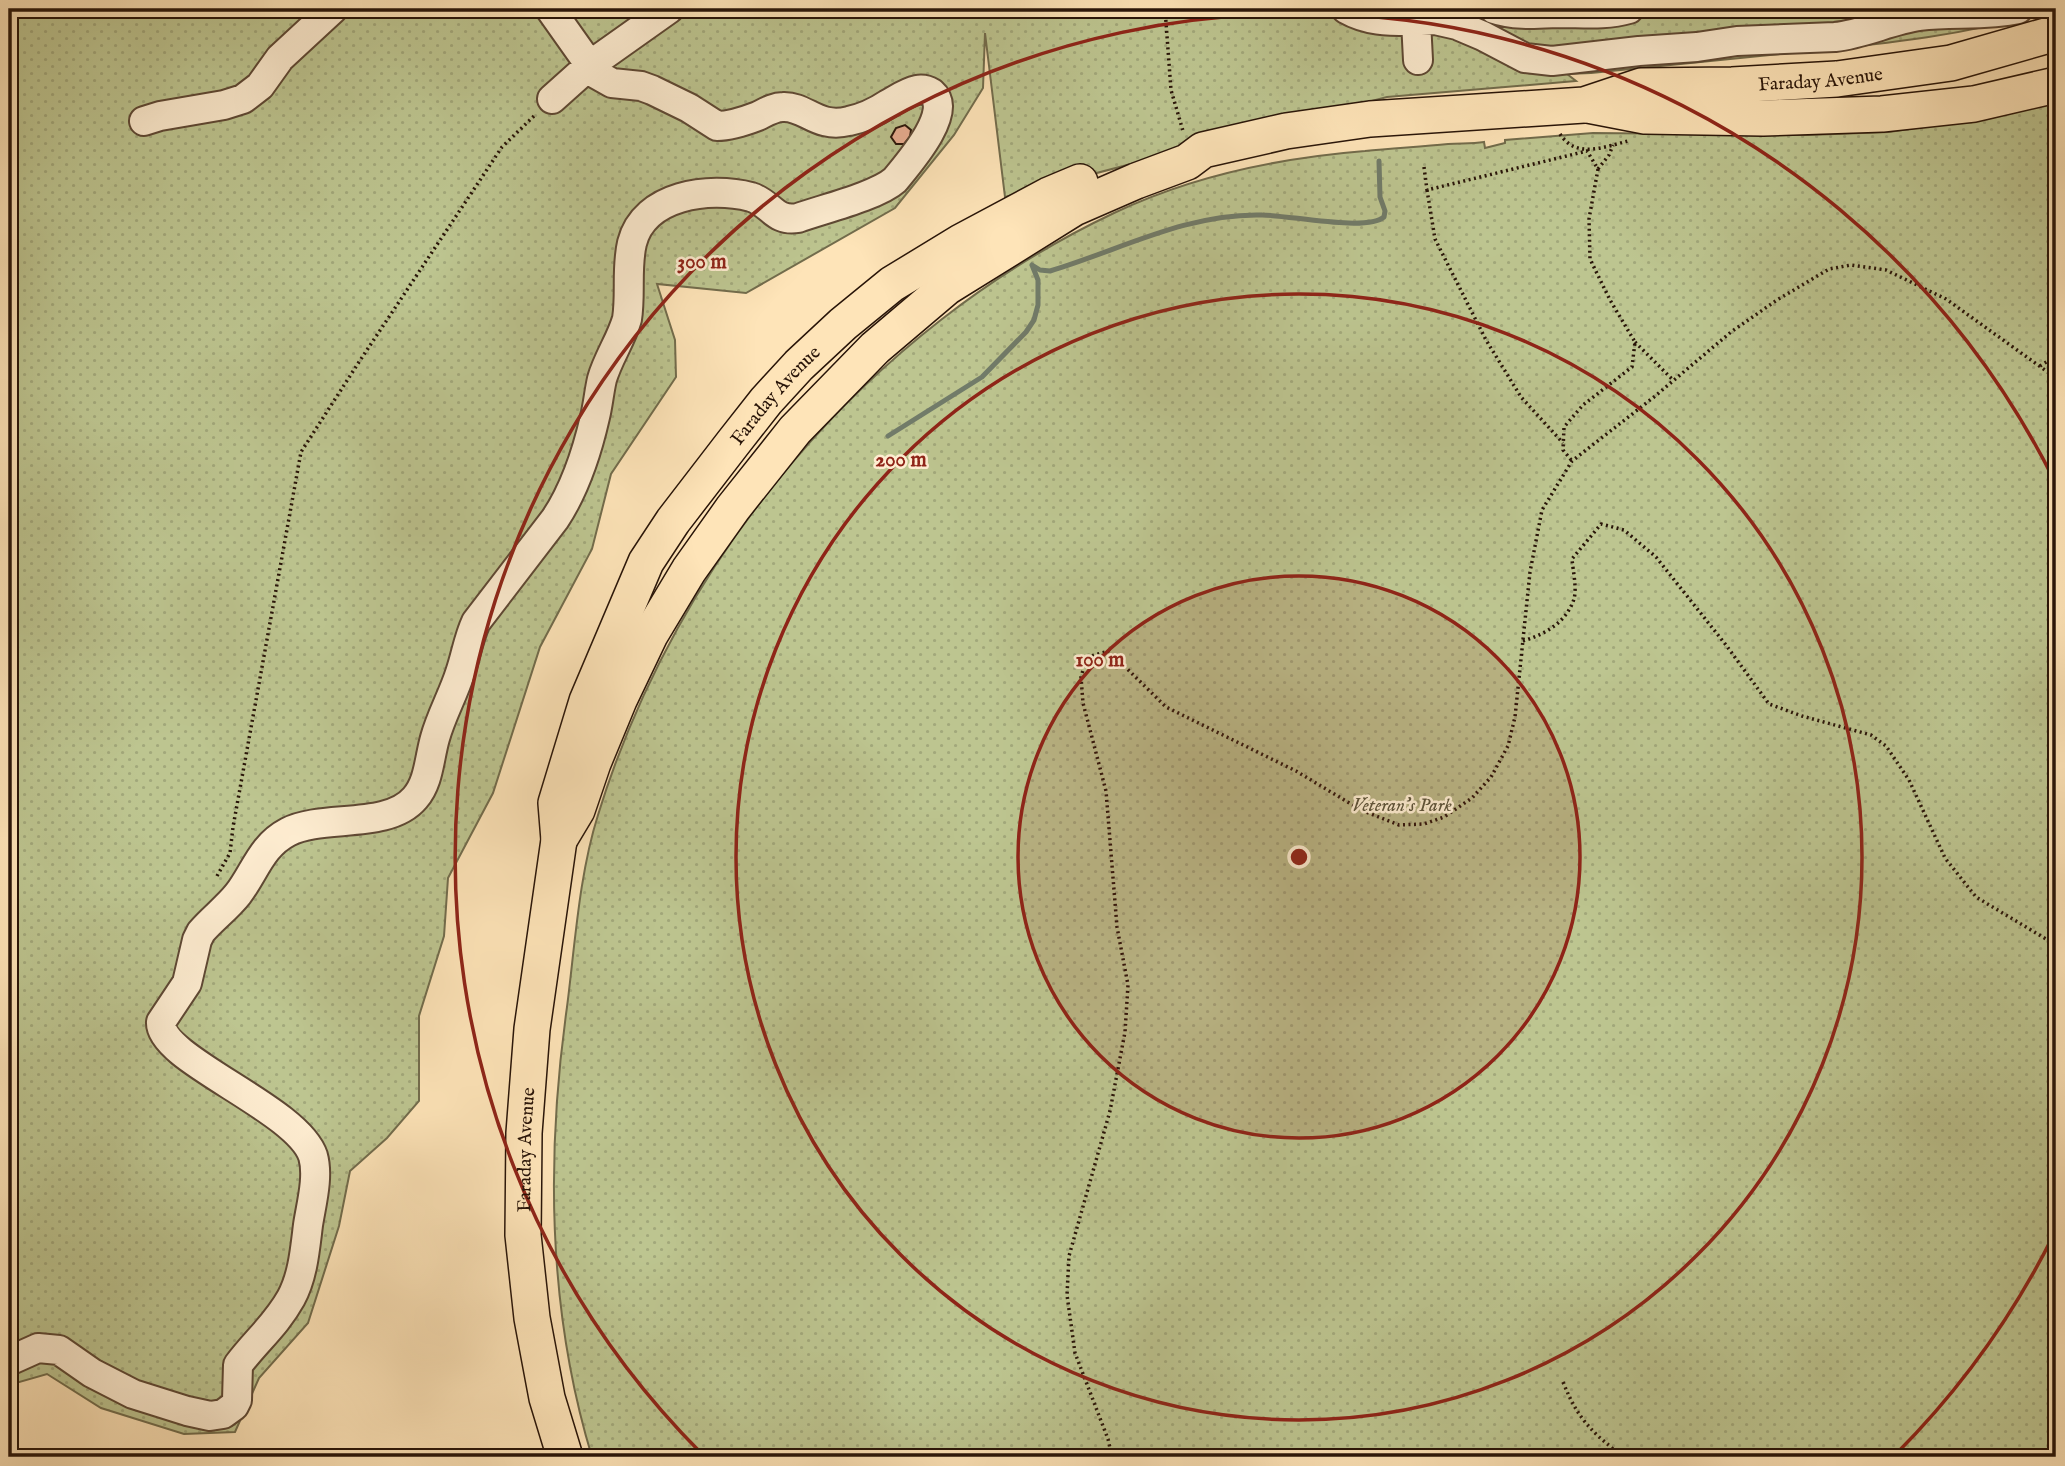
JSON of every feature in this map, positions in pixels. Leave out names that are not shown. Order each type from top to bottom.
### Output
[{"type":"main road","name":"Faraday Avenue","points":[[1584,105],[1640,86],[1732,85],[1837,79],[1951,63],[2056,33]]},
{"type":"main road","name":"Faraday Avenue","points":[[565,1457],[547,1398],[532,1318],[523,1235],[524,1133],[532,1029],[559,840],[577,810],[619,700],[650,635],[689,570],[733,508],[795,430],[875,348],[947,287],[1074,208],[1187,162],[1195,145],[1370,119],[1584,105],[1645,116],[1763,118],[1882,114],[1974,104],[2056,85]]},
{"type":"lane","points":[[144,121],[243,99],[260,86],[280,58],[333,9]]},
{"type":"lane","points":[[552,99],[590,65],[669,9]]},
{"type":"lane","points":[[1346,9],[1375,20],[1404,17],[1457,25],[1525,58],[1552,61],[1737,41],[1826,38],[1850,35],[1917,16],[2018,9]]},
{"type":"lane","points":[[1494,9],[1528,15],[1594,15],[1629,9]]},
{"type":"lane","points":[[1404,17],[1418,60]]},
{"type":"lane","points":[[9,1361],[38,1348],[53,1349],[66,1354],[102,1379],[157,1402],[210,1416],[223,1414],[234,1406],[239,1395],[239,1365],[277,1321],[297,1285],[303,1259],[314,1166],[309,1149],[299,1134],[251,1098],[202,1067],[163,1033],[161,1022],[187,983],[201,932],[234,899],[260,856],[280,837],[300,827],[357,820],[393,812],[406,806],[420,791],[426,778],[437,730],[461,671],[476,622],[560,512],[579,469],[592,430],[601,380],[624,329],[628,309],[631,247],[641,223],[667,203],[698,194],[750,197],[778,216],[789,219],[888,187],[932,130],[938,112],[939,106],[935,97],[928,91],[919,89],[852,121],[822,121],[784,106],[742,122],[717,126],[653,90],[605,80],[596,74],[556,18]]},
{"type":"path","points":[[1165,9],[1171,90],[1195,145]]},
{"type":"path","points":[[217,876],[230,853],[301,452],[502,147],[552,99]]},
{"type":"path","points":[[1560,134],[1564,140],[1587,151],[1598,169]]},
{"type":"path","points":[[1427,190],[1628,141]]},
{"type":"path","points":[[1613,145],[1598,169],[1589,219],[1590,259],[1635,342],[1674,380]]},
{"type":"path","points":[[1424,167],[1435,239],[1486,340],[1521,397],[1563,444]]},
{"type":"path","points":[[2053,256],[2051,270],[2056,285]]},
{"type":"path","points":[[1112,1457],[1108,1439],[1075,1353],[1067,1295],[1069,1256],[1110,1111],[1125,1031],[1128,985],[1117,927],[1106,791],[1083,703],[1081,677],[1087,657],[1109,651],[1167,707],[1296,771],[1360,810],[1399,825],[1424,824],[1444,817],[1472,798],[1491,777],[1508,746],[1515,717],[1530,572],[1542,510],[1572,461],[1731,332],[1777,300],[1829,270],[1851,265],[1886,270],[1946,299],[2056,378]]},
{"type":"path","points":[[1572,461],[1563,450],[1564,427],[1583,405],[1632,367],[1635,342]]},
{"type":"path","points":[[2040,366],[2056,356]]},
{"type":"path","points":[[1523,641],[1544,635],[1564,617],[1575,597],[1572,559],[1601,524],[1624,530],[1656,557],[1769,704],[1871,735],[1886,746],[1909,780],[1945,858],[1976,897],[2056,945]]},
{"type":"path","points":[[1563,1382],[1573,1407],[1620,1457]]},
{"type":"green space","points":[[9,9],[2052,9],[1990,26],[1895,42],[1567,74],[1576,81],[1387,97],[1005,197],[985,33],[983,88],[954,135],[895,208],[746,293],[657,284],[675,340],[676,377],[611,474],[592,549],[540,647],[493,793],[448,878],[444,936],[419,1016],[419,1101],[387,1138],[350,1171],[339,1226],[308,1323],[259,1378],[235,1432],[184,1434],[101,1408],[47,1374],[9,1385]]},
{"type":"green space","name":"Veteran's Park","points":[[2056,99],[2056,1457],[592,1457],[577,1402],[559,1290],[554,1177],[560,1063],[578,910],[592,838],[633,720],[678,628],[731,542],[794,461],[864,386],[941,320],[1025,262],[1114,213],[1144,200],[1236,171],[1333,154],[1484,142],[1485,148],[1505,143],[1505,140],[1593,133],[1808,135],[1889,132],[1956,122]]},
{"type":"building","points":[[905,125],[911,130],[910,137],[904,144],[896,144],[891,137],[896,128]]},
{"type":"waterway","points":[[1032,265],[1040,270],[1050,271],[1180,226],[1234,216],[1262,215],[1345,223],[1375,221],[1384,217],[1385,211],[1380,197],[1379,161]]},
{"type":"waterway","points":[[2053,256],[2056,253]]},
{"type":"waterway","points":[[888,436],[982,377],[1026,332],[1034,320],[1038,305],[1038,280],[1032,265]]}]
